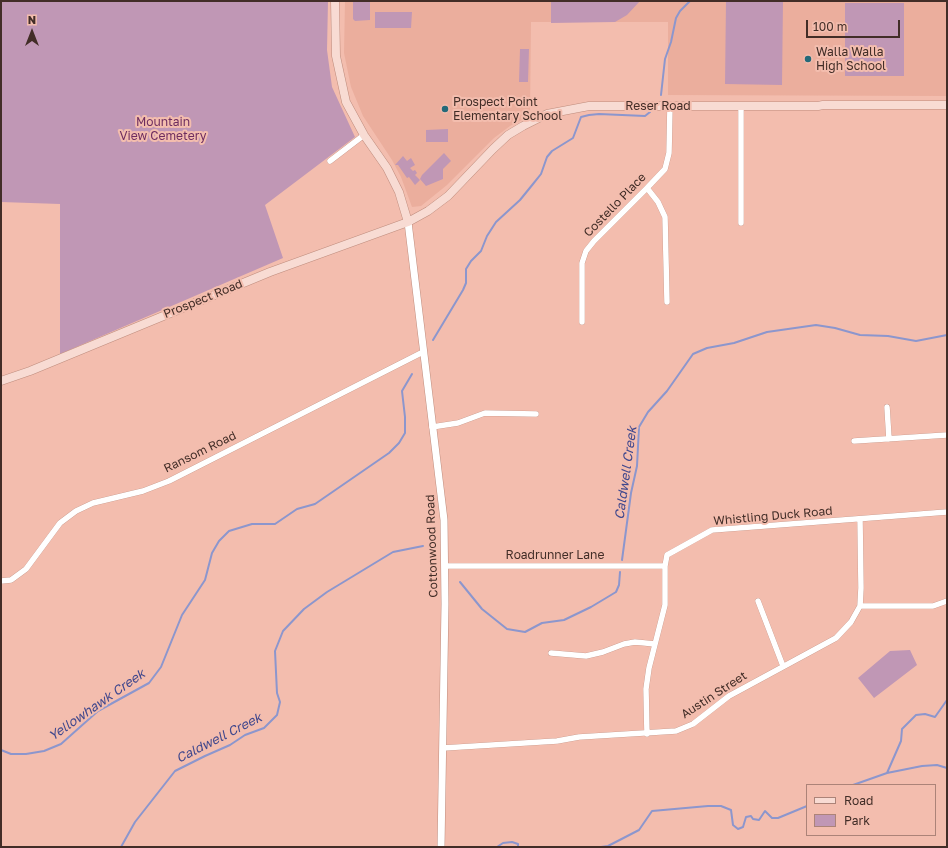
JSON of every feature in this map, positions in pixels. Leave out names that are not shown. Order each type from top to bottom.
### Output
[{"type":"main road","points":[[335,1],[336,56],[346,102],[364,135],[387,168],[399,192],[408,222]]},
{"type":"main road","name":"Reser Road","points":[[408,222],[428,211],[448,196],[508,135],[548,114],[589,106],[947,105]]},
{"type":"main road","name":"Prospect Road","points":[[1,381],[30,371],[270,272],[408,222]]},
{"type":"street","name":"Costello Place","points":[[582,322],[582,263],[586,251],[665,169],[669,153],[670,106]]},
{"type":"street","points":[[740,106],[740,223]]},
{"type":"street","points":[[330,162],[364,135]]},
{"type":"street","points":[[647,188],[658,202],[665,217],[667,231],[668,302]]},
{"type":"street","name":"Cottonwood Road","points":[[408,222],[444,520],[445,566],[441,847]]},
{"type":"street","name":"Ransom Road","points":[[1,581],[11,580],[26,568],[60,523],[76,511],[93,503],[143,491],[169,481],[423,352]]},
{"type":"street","points":[[886,407],[889,439]]},
{"type":"street","points":[[432,427],[458,423],[485,413],[536,414]]},
{"type":"street","points":[[854,441],[947,435]]},
{"type":"street","name":"Whistling Duck Road","points":[[665,566],[667,555],[712,530],[947,512]]},
{"type":"street","name":"Austin Street","points":[[443,748],[556,741],[579,737],[647,734],[676,731],[693,724],[729,696],[836,638],[851,622],[860,606],[860,519]]},
{"type":"street","name":"Roadrunner Lane","points":[[445,566],[665,566]]},
{"type":"street","points":[[647,734],[646,689],[665,605],[665,566]]},
{"type":"street","points":[[758,601],[783,666]]},
{"type":"street","points":[[860,606],[933,606],[947,601]]},
{"type":"street","points":[[551,653],[586,656],[603,652],[624,644],[636,642],[655,644]]},
{"type":"shaded area","points":[[345,1],[947,1],[947,96],[668,95],[668,22],[531,22],[530,116],[510,126],[494,138],[447,185],[421,206],[412,207],[401,177],[392,160],[363,116],[351,87],[344,53]]},
{"type":"green space","name":"Mountain View Cemetery","points":[[1,1],[328,1],[327,50],[332,87],[355,137],[265,205],[283,258],[60,354],[60,204],[1,202]]},
{"type":"green space","points":[[353,1],[370,1],[370,20],[355,21],[353,19]]},
{"type":"green space","points":[[551,1],[640,1],[627,15],[615,22],[551,23]]},
{"type":"green space","points":[[726,1],[783,1],[782,85],[725,84]]},
{"type":"green space","points":[[845,3],[904,3],[904,76],[845,76]]},
{"type":"green space","points":[[375,12],[412,12],[411,28],[375,28]]},
{"type":"green space","points":[[520,49],[529,49],[528,82],[519,82]]},
{"type":"green space","points":[[448,129],[448,142],[426,142],[426,130]]},
{"type":"green space","points":[[444,153],[451,161],[443,169],[443,179],[426,186],[420,179],[422,175]]},
{"type":"green space","points":[[403,156],[407,161],[411,158],[415,165],[410,168],[413,171],[415,170],[417,173],[415,175],[420,180],[415,185],[409,177],[407,178],[398,165],[395,165]]},
{"type":"green space","points":[[910,650],[917,665],[874,698],[858,678],[890,651]]},
{"type":"waterway","name":"Yellowhawk Creek","points":[[661,95],[665,59],[671,42],[676,18],[680,11],[690,1]]},
{"type":"waterway","name":"Yellowhawk Creek","points":[[433,340],[463,290],[466,283],[466,269],[471,261],[481,251],[487,236],[496,222],[520,200],[541,174],[547,157],[552,151],[573,138],[581,117],[599,114],[645,116],[650,112]]},
{"type":"waterway","name":"Caldwell Creek","points":[[622,560],[631,493],[637,466],[639,427],[648,412],[667,391],[693,354],[707,348],[734,343],[767,332],[816,325],[835,328],[860,335],[888,336],[916,341],[947,335]]},
{"type":"waterway","name":"Yellowhawk Creek","points":[[1,750],[11,754],[26,754],[44,751],[61,744],[98,711],[149,683],[161,667],[182,615],[205,580],[212,553],[219,541],[229,531],[252,524],[275,524],[297,509],[315,504],[389,453],[399,443],[405,433],[402,391],[412,374]]},
{"type":"waterway","name":"Caldwell Creek","points":[[121,847],[135,822],[175,771],[230,745],[245,735],[264,728],[277,715],[280,702],[277,693],[275,651],[283,631],[304,609],[327,592],[393,552],[423,546]]},
{"type":"waterway","name":"Caldwell Creek","points":[[460,582],[482,609],[507,629],[525,632],[542,623],[564,620],[591,607],[616,592],[619,585],[620,572]]},
{"type":"waterway","points":[[856,784],[887,773],[901,741],[902,729],[916,715],[925,714],[935,717],[947,700]]},
{"type":"waterway","points":[[887,773],[922,766],[937,765],[947,768]]},
{"type":"waterway","points":[[601,847],[608,846],[639,830],[652,811],[721,806],[731,810],[733,825],[738,829],[743,827],[746,817],[751,816],[753,819],[759,820],[765,811],[772,818],[778,818],[806,806]]},
{"type":"waterway","points":[[497,847],[503,843],[512,842],[518,844],[518,847]]},
{"type":"place","name":"Walla Walla High School","points":[[808,59]]},
{"type":"place","name":"Prospect Point Elementary School","points":[[445,109]]}]
